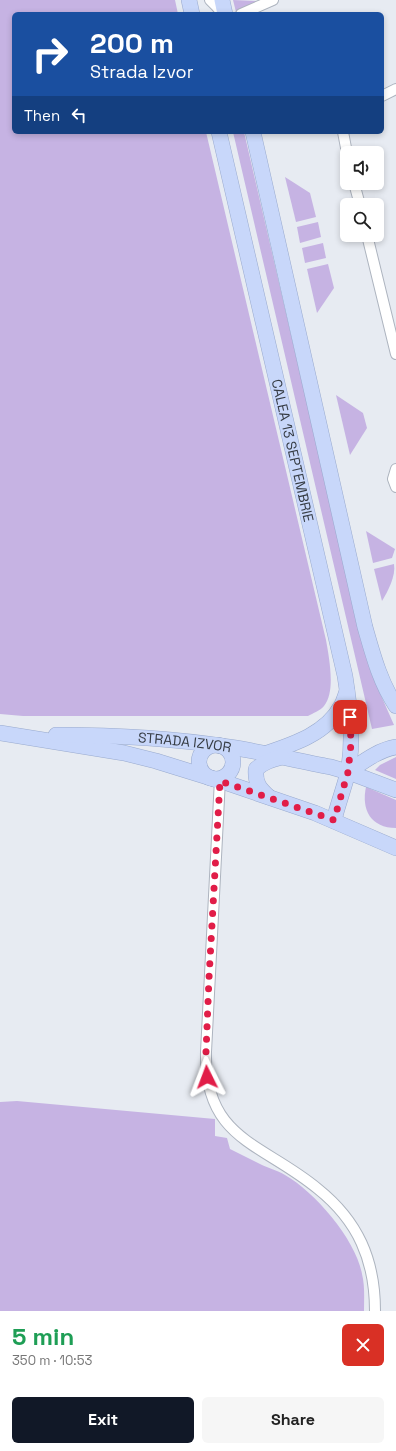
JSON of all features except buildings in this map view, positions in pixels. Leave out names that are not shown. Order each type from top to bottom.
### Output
[{"type":"main road","points":[[189,0],[192,12]]},
{"type":"main road","points":[[222,0],[224,12]]},
{"type":"main road","name":"CALEA 13 SEPTEMBRIE","points":[[219,134],[336,633],[347,690],[351,725],[351,744],[348,772],[334,820]]},
{"type":"main road","points":[[253,134],[365,627],[378,672],[396,706]]},
{"type":"main road","points":[[266,754],[293,745],[315,733],[334,716],[341,706],[347,690]]},
{"type":"main road","name":"STRADA IZVOR","points":[[0,733],[124,753],[215,779],[334,820]]},
{"type":"main road","name":"STRADA IZVOR","points":[[19,735],[102,734],[158,738],[266,754],[348,772]]},
{"type":"main road","points":[[220,746],[230,752],[234,762],[230,773],[225,777],[215,779],[201,770],[199,765],[201,754],[209,747],[220,746]]},
{"type":"main road","points":[[348,772],[375,754],[386,749],[396,747]]},
{"type":"main road","points":[[270,797],[257,785],[255,778],[256,769],[268,760],[282,757]]},
{"type":"main road","points":[[348,772],[396,790]]},
{"type":"main road","points":[[334,820],[392,843]]},
{"type":"street","points":[[210,0],[222,12]]},
{"type":"street","points":[[246,12],[273,0]]},
{"type":"street","points":[[384,95],[396,89]]},
{"type":"street","points":[[342,134],[345,146]]},
{"type":"street","points":[[369,242],[396,354]]},
{"type":"street","points":[[396,469],[393,478],[396,487]]},
{"type":"street","points":[[215,779],[206,1052],[207,1077],[210,1090],[225,1121],[241,1138],[258,1150],[293,1170],[318,1189],[337,1207],[358,1235],[370,1264],[375,1290],[375,1311]]},
{"type":"shaded area","points":[[0,0],[175,0],[178,12],[12,12],[12,134],[206,134],[326,640],[331,674],[330,692],[328,700],[324,706],[308,716],[23,716],[0,714]]},
{"type":"shaded area","points":[[233,0],[257,1],[257,3],[236,12]]},
{"type":"shaded area","points":[[233,134],[244,134],[363,645],[372,675],[394,725],[372,729]]},
{"type":"shaded area","points":[[285,177],[310,193],[316,217],[296,222]]},
{"type":"shaded area","points":[[318,222],[321,237],[300,243],[297,227]]},
{"type":"shaded area","points":[[323,243],[326,258],[305,263],[302,248]]},
{"type":"shaded area","points":[[328,264],[334,288],[317,313],[307,269]]},
{"type":"shaded area","points":[[336,395],[363,413],[367,428],[350,455]]},
{"type":"shaded area","points":[[366,531],[395,549],[392,558],[373,563]]},
{"type":"shaded area","points":[[394,564],[393,578],[382,601],[374,569]]},
{"type":"shaded area","points":[[396,757],[396,779],[375,770],[380,765]]},
{"type":"shaded area","points":[[366,787],[396,800],[396,828],[380,825],[370,816],[365,803]]},
{"type":"shaded area","points":[[17,1101],[215,1119],[215,1136],[227,1138],[230,1149],[282,1173],[297,1183],[321,1205],[343,1232],[352,1247],[362,1274],[364,1283],[364,1311],[0,1311],[0,1102]]},
{"type":"route","points":[[207,1077],[206,1052],[209,978],[220,781],[334,820],[348,772],[351,744],[350,717]]}]
